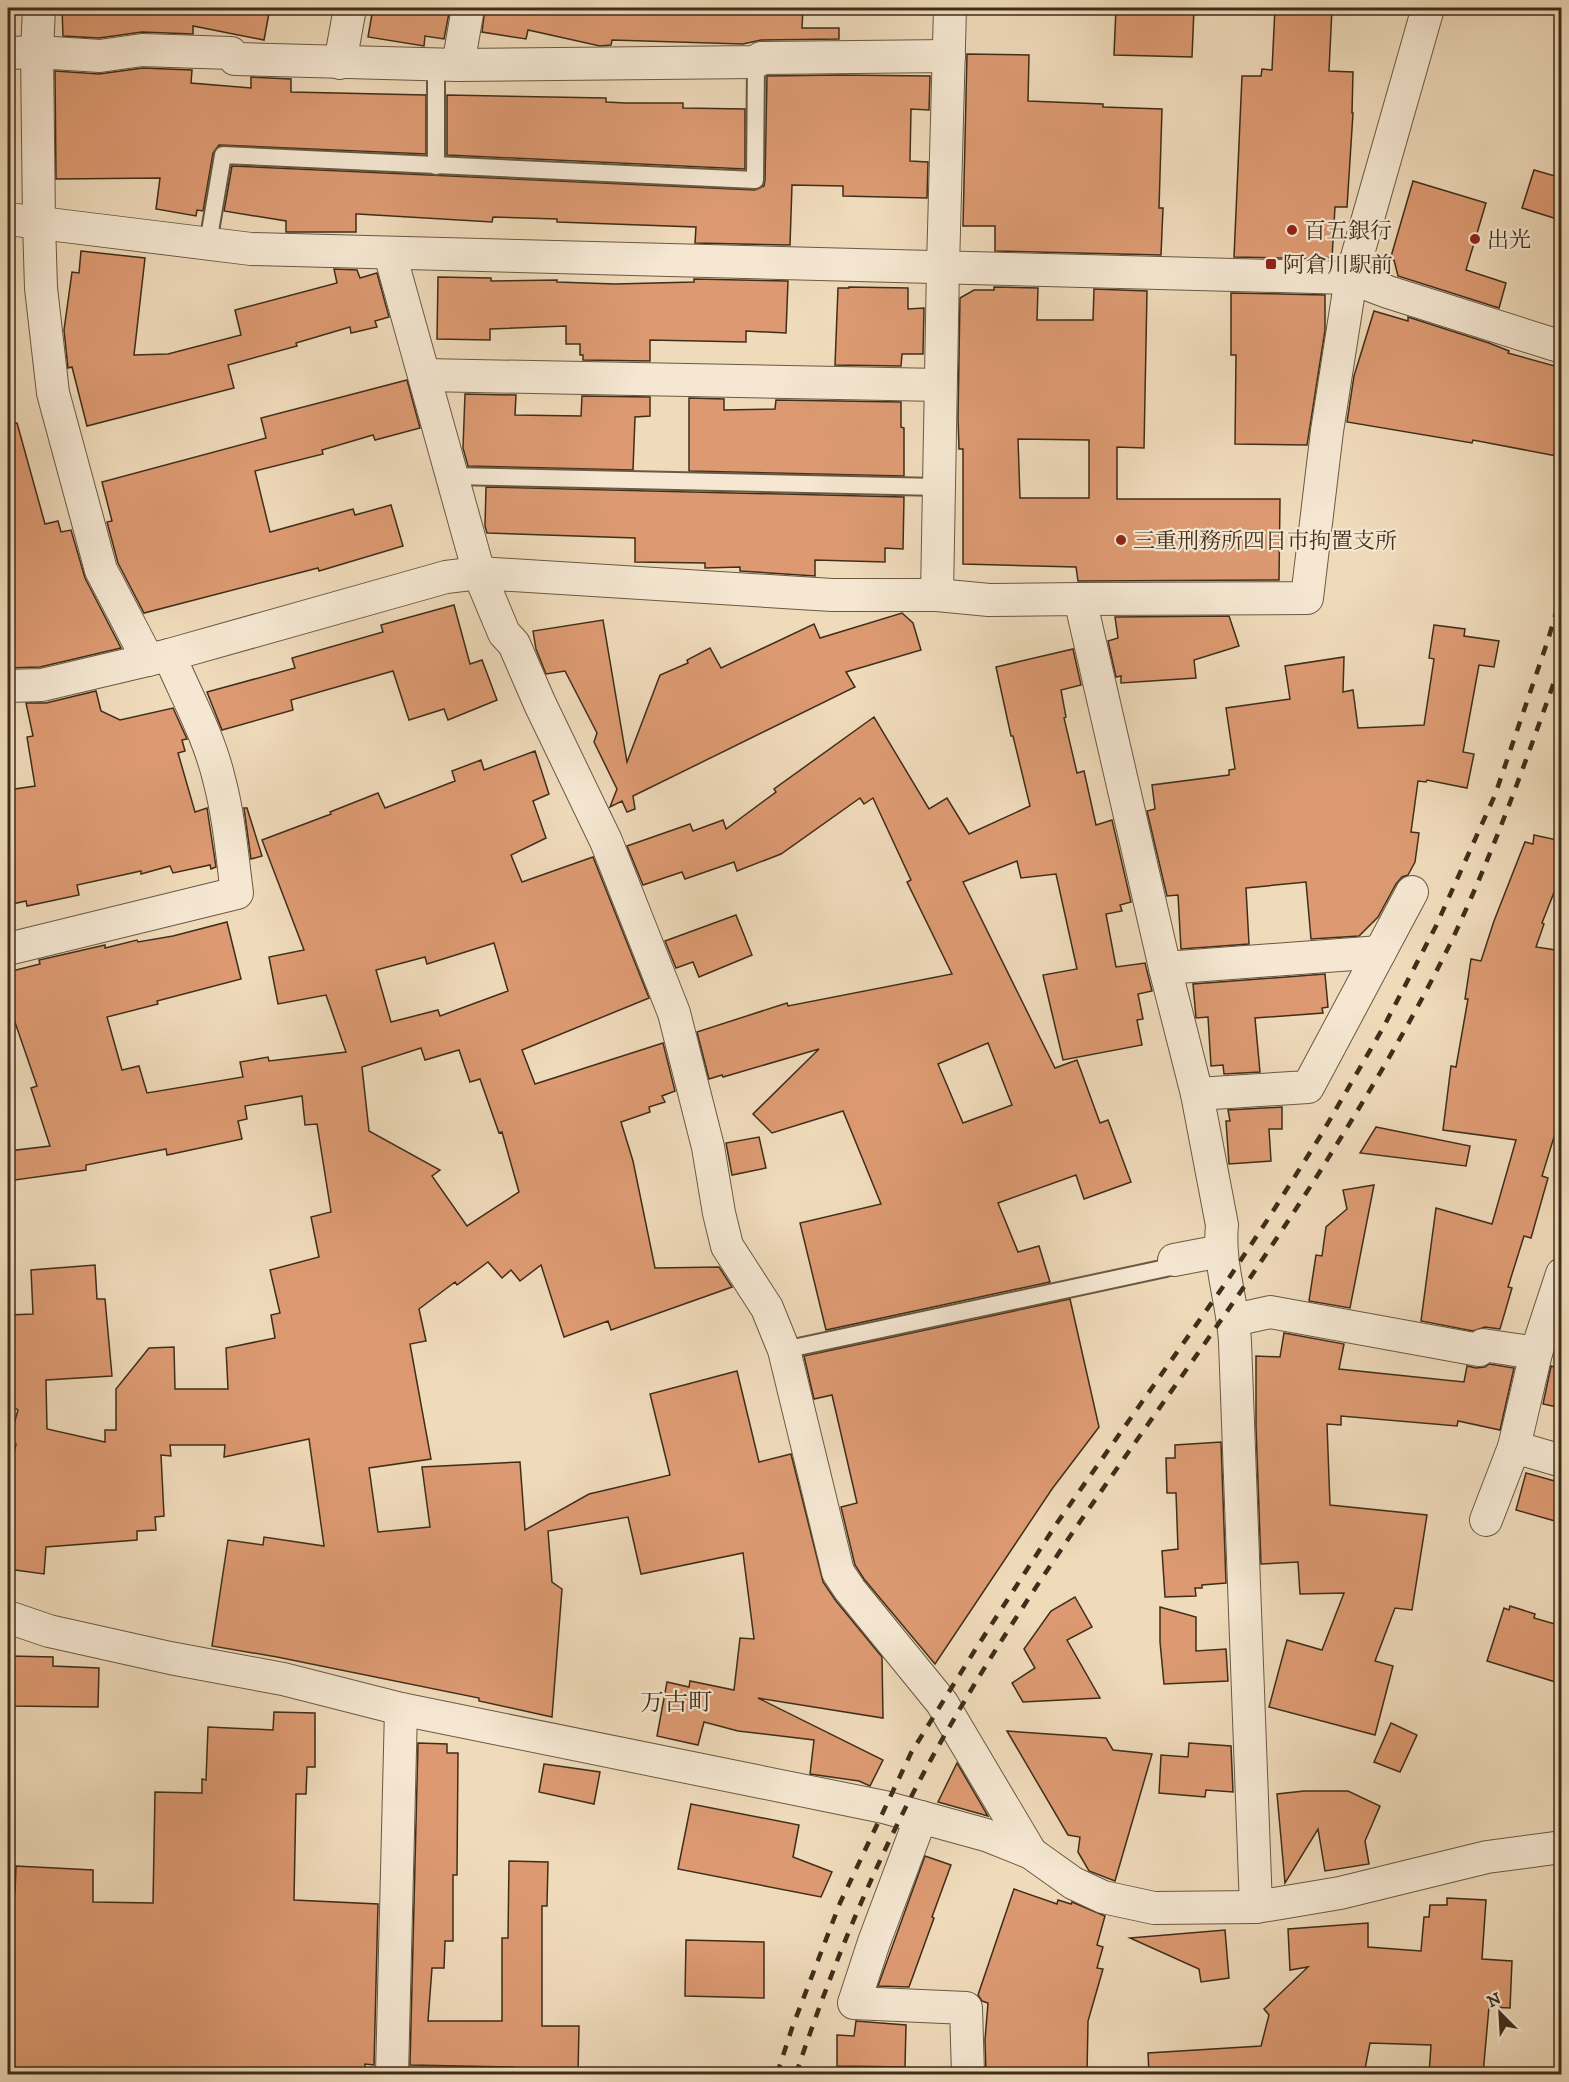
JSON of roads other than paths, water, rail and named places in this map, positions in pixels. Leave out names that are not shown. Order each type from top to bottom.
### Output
[{"type":"street","points":[[8,949],[237,893],[226,810],[219,777],[208,744],[158,657],[101,570],[53,393],[41,288],[39,223],[22,52],[39,8]]},
{"type":"street","points":[[340,63],[350,8]]},
{"type":"street","points":[[447,65],[468,8]]},
{"type":"street","points":[[937,595],[950,8]]},
{"type":"street","points":[[8,686],[42,685],[158,657],[446,577],[479,573],[832,595],[937,595],[988,600],[1307,598],[1327,431],[1351,278],[1428,8]]},
{"type":"street","points":[[22,52],[100,56],[142,50],[209,52],[231,53],[235,59],[447,65],[756,62],[761,58],[949,56]]},
{"type":"street","points":[[8,219],[250,249],[1351,278],[1388,292],[1562,347]]},
{"type":"street","points":[[390,254],[479,573],[504,633],[514,644],[540,704],[606,841],[674,1014],[708,1147],[719,1213],[728,1246],[767,1308],[784,1350],[838,1572],[942,1703],[1031,1853]]},
{"type":"street","points":[[425,375],[940,385]]},
{"type":"street","points":[[1080,599],[1197,1094],[1222,1225],[1220,1245],[1234,1320],[1256,1906]]},
{"type":"street","points":[[1197,1094],[1308,1087],[1412,892]]},
{"type":"street","points":[[1166,968],[1380,952]]},
{"type":"street","points":[[1174,1260],[1221,1251]]},
{"type":"street","points":[[1486,1520],[1514,1447],[1536,1353],[1562,1274]]},
{"type":"street","points":[[1234,1320],[1269,1312],[1479,1350],[1483,1345],[1536,1353]]},
{"type":"street","points":[[1514,1447],[1562,1461]]},
{"type":"street","points":[[8,1617],[49,1631],[170,1658],[282,1679],[400,1708],[884,1807],[986,1835],[1031,1853],[1073,1883],[1103,1897],[1137,1905],[1164,1908],[1256,1906],[1340,1893],[1487,1857],[1562,1847]]},
{"type":"street","points":[[392,2074],[400,1708]]},
{"type":"street","points":[[921,1817],[874,1942],[854,2003],[966,2008],[968,2074]]},
{"type":"lane","points":[[208,243],[223,155],[755,180],[756,62]]},
{"type":"lane","points":[[436,166],[447,65]]},
{"type":"lane","points":[[453,476],[938,487]]},
{"type":"lane","points":[[784,1350],[1166,1268],[1174,1260]]},
{"type":"railway","points":[[777,2074],[792,2028],[840,1903],[911,1753],[1057,1523],[1268,1219],[1321,1135],[1383,1028],[1436,926],[1495,795],[1562,592]]},
{"type":"railway","points":[[796,2074],[829,1982],[866,1892],[907,1804],[954,1719],[1044,1574],[1286,1224],[1364,1100],[1425,994],[1483,871],[1562,660]]},
{"type":"place","name":"百五銀行","points":[[1292,230]]},
{"type":"place","name":"出光","points":[[1475,239]]},
{"type":"place","name":"阿倉川駅前","points":[[1271,264]]},
{"type":"place","name":"三重刑務所四日市拘置支所","points":[[1121,540]]},
{"type":"district","name":"万古町","points":[[676,1702]]}]
